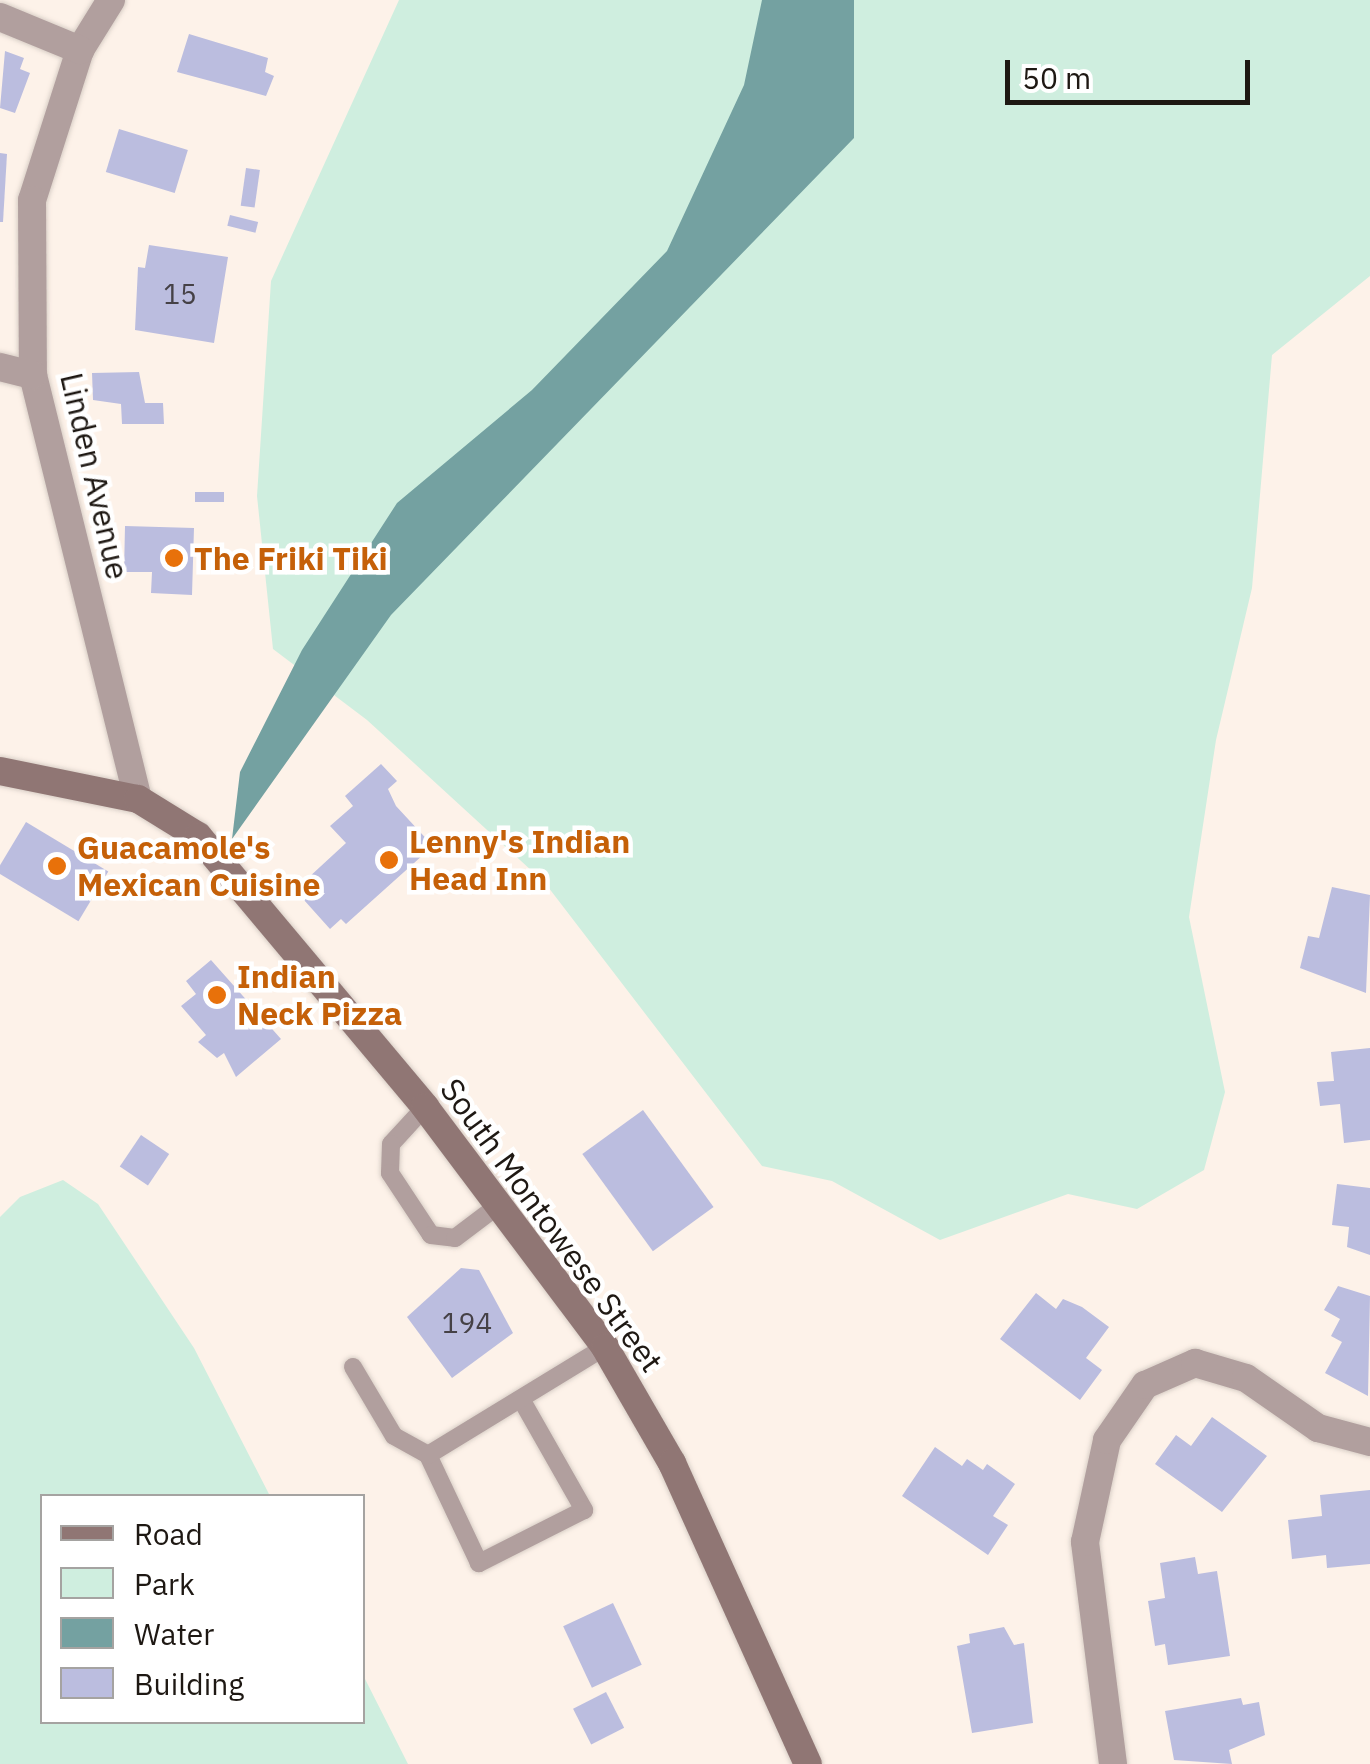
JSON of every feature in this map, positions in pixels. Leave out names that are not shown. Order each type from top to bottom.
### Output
[{"type":"main road","points":[[0,771],[138,799]]},
{"type":"main road","name":"South Montowese Street","points":[[138,799],[198,836],[230,872],[425,1107],[605,1347],[672,1463],[808,1764]]},
{"type":"street","name":"Linden Avenue","points":[[110,0],[80,50],[32,200],[33,375],[138,799]]},
{"type":"street","points":[[0,17],[80,50]]},
{"type":"street","points":[[0,366],[33,375]]},
{"type":"street","points":[[1114,1764],[1084,1542],[1107,1440],[1145,1385],[1195,1364],[1246,1378],[1318,1428],[1370,1442]]},
{"type":"lane","points":[[425,1107],[391,1144],[390,1174],[431,1235],[455,1238],[500,1204]]},
{"type":"lane","points":[[428,1456],[605,1347]]},
{"type":"lane","points":[[353,1367],[394,1436],[428,1456],[479,1563],[584,1510],[522,1398]]},
{"type":"green space","points":[[399,0],[1370,0],[1370,276],[1272,355],[1252,588],[1216,740],[1189,917],[1225,1092],[1204,1170],[1137,1209],[1068,1194],[940,1240],[832,1181],[762,1166],[545,883],[367,720],[273,649],[257,496],[271,281]]},
{"type":"green space","points":[[63,1180],[98,1204],[194,1348],[269,1494],[40,1494],[40,1724],[365,1724],[365,1679],[408,1764],[0,1764],[0,1217],[20,1197]]},
{"type":"water","points":[[762,0],[854,0],[854,138],[391,615],[232,839],[240,772],[302,650],[397,503],[532,390],[667,251],[744,85]]},
{"type":"building","points":[[189,34],[268,58],[265,72],[274,76],[266,96],[177,72]]},
{"type":"building","points":[[5,51],[24,58],[20,69],[30,73],[15,113],[0,108]]},
{"type":"building","points":[[119,129],[188,150],[175,193],[106,172]]},
{"type":"building","points":[[0,153],[7,154],[3,222],[0,222]]},
{"type":"building","points":[[246,168],[260,170],[255,208],[241,206]]},
{"type":"building","points":[[230,215],[258,222],[255,233],[227,226]]},
{"type":"building","points":[[149,245],[228,257],[214,343],[135,330],[138,267],[145,268]]},
{"type":"building","points":[[139,372],[145,403],[163,403],[164,424],[122,424],[121,404],[93,400],[92,373]]},
{"type":"building","points":[[195,492],[224,492],[224,502],[195,502]]},
{"type":"building","points":[[125,526],[194,528],[192,595],[151,593],[152,572],[124,572]]},
{"type":"building","points":[[381,764],[397,781],[388,789],[396,806],[433,846],[346,924],[341,919],[330,929],[295,890],[346,843],[330,826],[353,806],[345,796]]},
{"type":"building","points":[[26,822],[108,871],[78,921],[0,874],[0,865]]},
{"type":"building","points":[[1332,887],[1370,895],[1366,993],[1300,968],[1308,936],[1319,938]]},
{"type":"building","points":[[211,960],[281,1039],[236,1077],[224,1053],[217,1058],[198,1042],[206,1035],[181,1006],[196,994],[186,981]]},
{"type":"building","points":[[1370,1048],[1370,1140],[1344,1143],[1340,1104],[1320,1106],[1317,1082],[1334,1081],[1331,1052]]},
{"type":"building","points":[[643,1110],[714,1207],[653,1251],[582,1154]]},
{"type":"building","points":[[141,1135],[169,1154],[148,1186],[120,1167]]},
{"type":"building","points":[[1337,1184],[1370,1188],[1370,1255],[1347,1247],[1349,1227],[1332,1225]]},
{"type":"building","points":[[461,1268],[479,1270],[513,1333],[452,1378],[407,1317]]},
{"type":"building","points":[[1338,1286],[1370,1296],[1368,1396],[1325,1373],[1342,1342],[1331,1336],[1340,1319],[1324,1310]]},
{"type":"building","points":[[1036,1293],[1056,1309],[1063,1299],[1082,1307],[1109,1327],[1086,1358],[1102,1370],[1080,1400],[1000,1339]]},
{"type":"building","points":[[1212,1417],[1267,1456],[1222,1512],[1155,1464],[1176,1435],[1191,1446]]},
{"type":"building","points":[[935,1447],[962,1466],[967,1459],[983,1470],[987,1464],[1015,1484],[993,1516],[1008,1525],[988,1555],[902,1496]]},
{"type":"building","points":[[1370,1490],[1370,1564],[1327,1568],[1326,1555],[1292,1559],[1288,1520],[1322,1516],[1320,1495]]},
{"type":"building","points":[[1195,1557],[1198,1574],[1217,1571],[1230,1656],[1168,1665],[1165,1644],[1155,1646],[1148,1601],[1165,1598],[1160,1563]]},
{"type":"building","points":[[613,1603],[642,1665],[592,1688],[563,1626]]},
{"type":"building","points":[[1004,1627],[1014,1645],[1024,1643],[1033,1723],[972,1733],[957,1646],[970,1643],[969,1634]]},
{"type":"building","points":[[606,1692],[624,1728],[591,1744],[573,1709]]},
{"type":"building","points":[[1241,1698],[1243,1705],[1259,1702],[1265,1735],[1229,1750],[1232,1764],[1174,1760],[1165,1711]]},
{"type":"place","name":"The Friki Tiki","points":[[174,558]]},
{"type":"place","name":"Lenny's Indian Head Inn","points":[[389,860]]},
{"type":"place","name":"Guacamole's Mexican Cuisine","points":[[57,866]]},
{"type":"place","name":"Indian Neck Pizza","points":[[217,995]]}]
